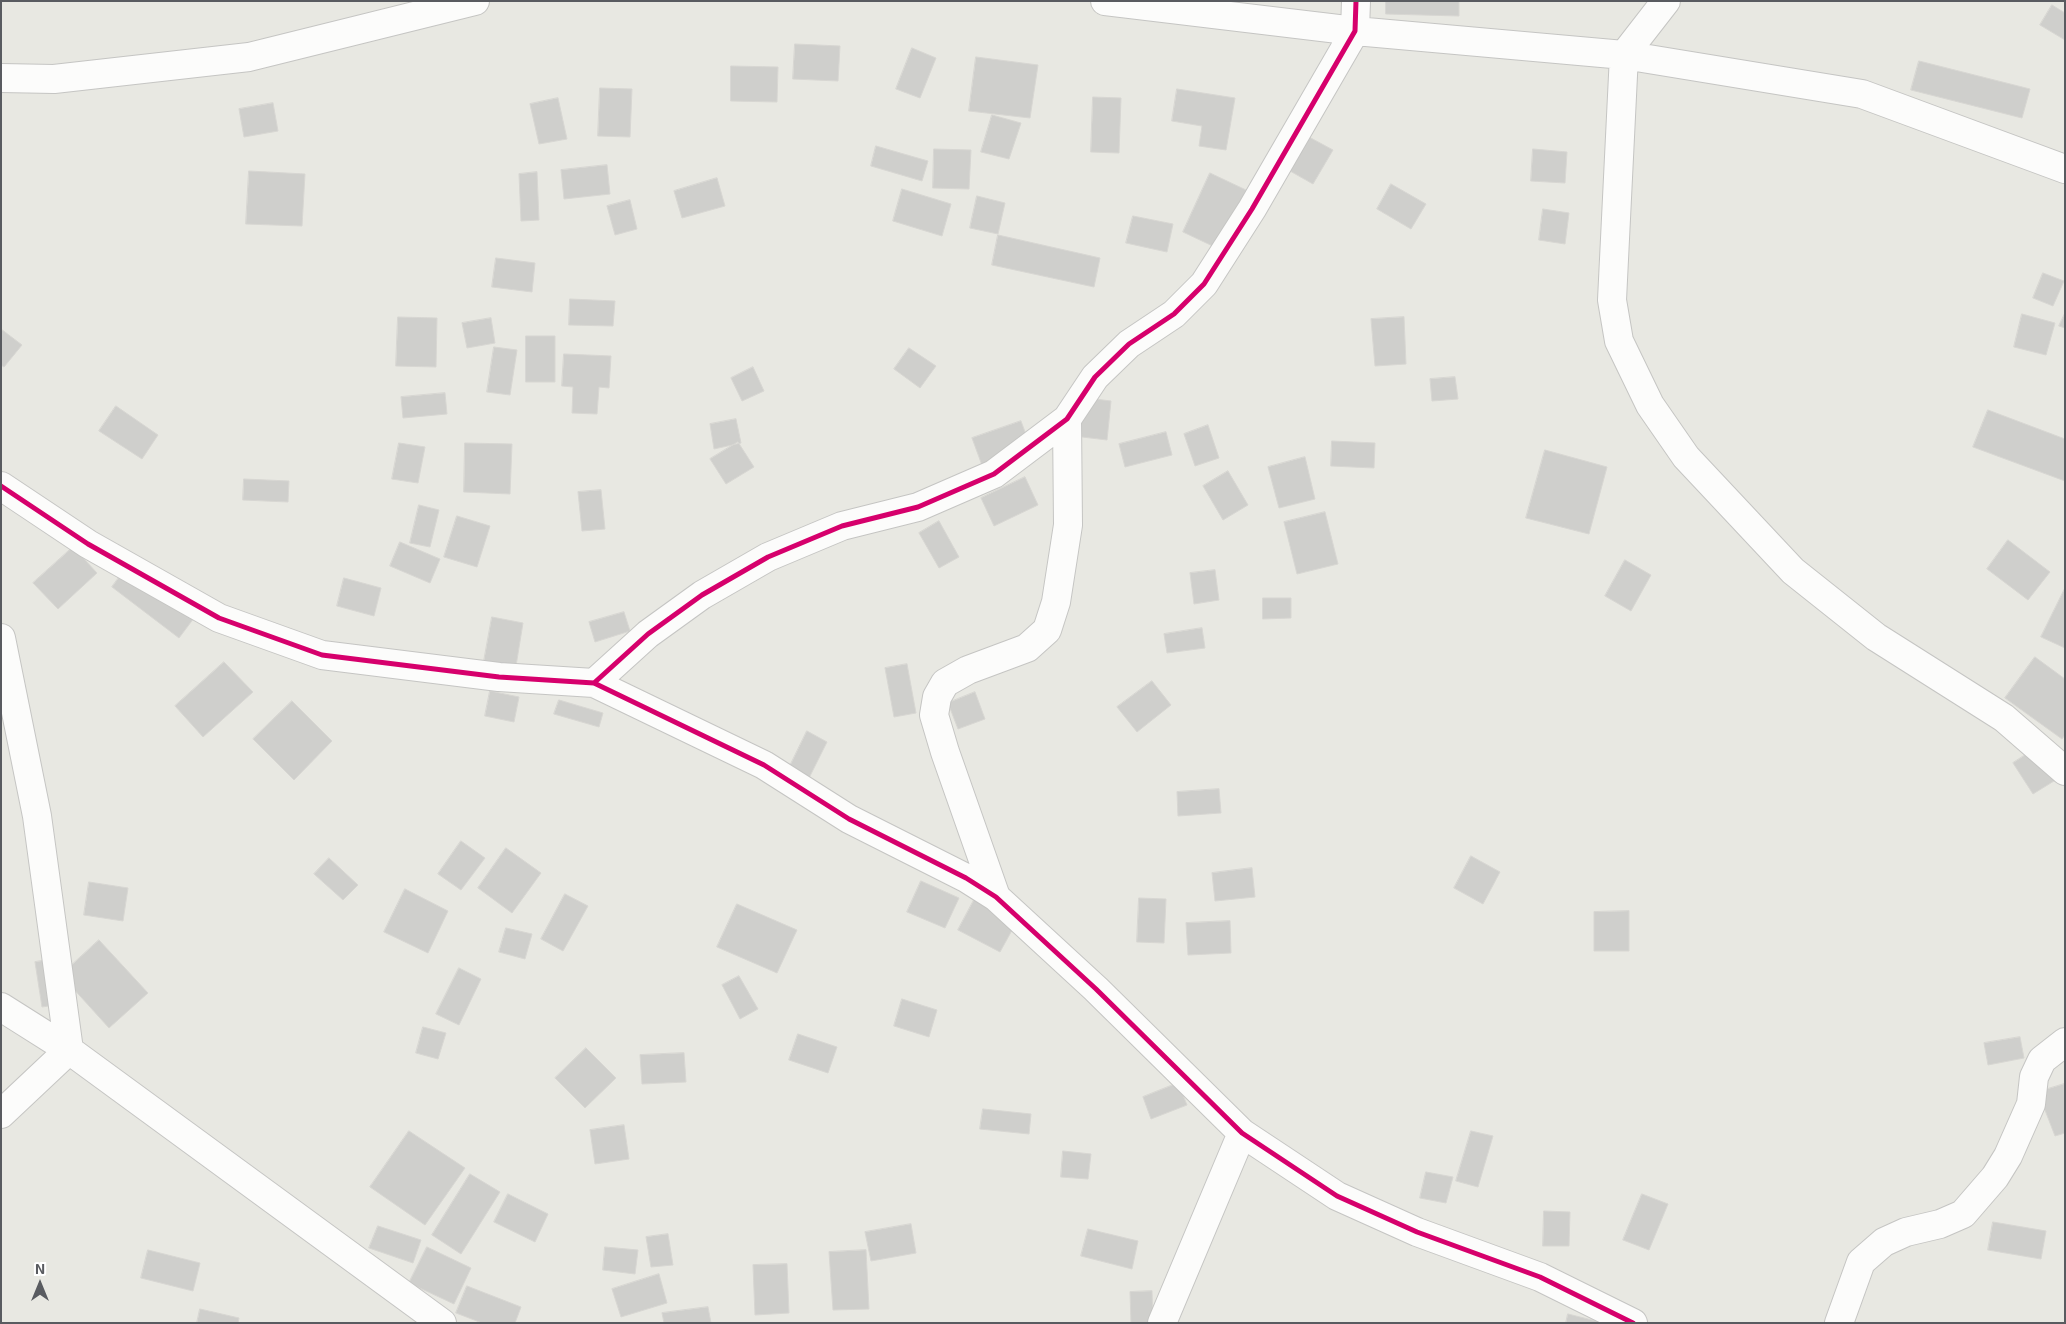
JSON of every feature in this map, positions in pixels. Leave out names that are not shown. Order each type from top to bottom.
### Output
[{"type":"street","points":[[1,78],[54,79],[249,57],[475,1]]},
{"type":"street","points":[[1105,1],[1355,31],[1624,55],[1862,94],[2065,169]]},
{"type":"street","points":[[594,683],[648,634],[702,595],[768,557],[842,526],[918,507],[994,474],[1067,419],[1095,377],[1129,344],[1174,314],[1204,284],[1252,209],[1355,31],[1356,1]]},
{"type":"street","points":[[1666,1],[1624,55],[1612,300],[1619,341],[1650,405],[1686,457],[1793,571],[1876,636],[2004,718],[2065,771]]},
{"type":"street","points":[[996,897],[945,752],[934,714],[937,697],[945,683],[968,670],[1027,648],[1047,630],[1056,602],[1068,525],[1067,419]]},
{"type":"street","points":[[1,486],[88,544],[219,618],[322,655],[499,677],[594,683],[764,765],[849,819],[966,878],[996,897],[1103,996],[1242,1133],[1337,1196],[1417,1232],[1540,1277],[1633,1323]]},
{"type":"street","points":[[1,638],[37,816],[69,1050]]},
{"type":"street","points":[[1,1007],[69,1050],[442,1323]]},
{"type":"street","points":[[1839,1323],[1861,1262],[1884,1242],[1906,1232],[1940,1224],[1963,1214],[1995,1177],[2008,1156],[2031,1104],[2034,1077],[2042,1060],[2065,1042]]},
{"type":"street","points":[[1,1114],[69,1050]]},
{"type":"street","points":[[1162,1323],[1242,1133]]},
{"type":"building","points":[[1386,1],[1459,1],[1459,16],[1386,14]]},
{"type":"building","points":[[2052,5],[2065,13],[2065,40],[2040,25]]},
{"type":"building","points":[[795,44],[840,46],[838,81],[793,79]]},
{"type":"building","points":[[912,48],[936,58],[920,98],[896,89]]},
{"type":"building","points":[[976,57],[1038,65],[1030,118],[969,111]]},
{"type":"building","points":[[1919,61],[2030,89],[2022,118],[1911,90]]},
{"type":"building","points":[[731,66],[778,67],[777,102],[731,101]]},
{"type":"building","points":[[600,88],[632,89],[630,137],[598,136]]},
{"type":"building","points":[[1177,89],[1235,98],[1226,150],[1199,146],[1202,126],[1172,121]]},
{"type":"building","points":[[1093,97],[1121,98],[1119,153],[1091,152]]},
{"type":"building","points":[[558,98],[567,139],[539,144],[530,104]]},
{"type":"building","points":[[273,103],[278,131],[244,137],[239,109]]},
{"type":"building","points":[[992,115],[1021,123],[1009,159],[981,152]]},
{"type":"building","points":[[1309,137],[1333,150],[1313,184],[1290,171]]},
{"type":"building","points":[[876,146],[928,161],[922,181],[871,166]]},
{"type":"building","points":[[934,149],[971,150],[969,189],[933,188]]},
{"type":"building","points":[[1533,149],[1567,152],[1565,183],[1531,181]]},
{"type":"building","points":[[607,165],[610,194],[564,199],[561,170]]},
{"type":"building","points":[[249,171],[305,174],[302,226],[246,224]]},
{"type":"building","points":[[537,172],[539,220],[521,221],[519,174]]},
{"type":"building","points":[[1210,173],[1246,190],[1219,249],[1183,232]]},
{"type":"building","points":[[717,178],[725,206],[682,218],[674,191]]},
{"type":"building","points":[[1391,184],[1426,204],[1411,229],[1377,209]]},
{"type":"building","points":[[902,189],[951,204],[942,236],[893,221]]},
{"type":"building","points":[[977,196],[1005,203],[998,234],[970,228]]},
{"type":"building","points":[[630,200],[637,229],[615,235],[607,206]]},
{"type":"building","points":[[1543,209],[1569,213],[1565,244],[1539,240]]},
{"type":"building","points":[[1133,216],[1173,224],[1167,252],[1126,243]]},
{"type":"building","points":[[998,235],[1100,258],[1094,287],[992,265]]},
{"type":"building","points":[[496,258],[535,263],[532,292],[492,287]]},
{"type":"building","points":[[2043,273],[2064,281],[2053,306],[2033,298]]},
{"type":"building","points":[[570,299],[615,301],[613,326],[569,325]]},
{"type":"building","points":[[2065,313],[2065,328],[2059,326]]},
{"type":"building","points":[[2022,314],[2055,323],[2046,355],[2014,347]]},
{"type":"building","points":[[398,317],[437,318],[436,367],[396,366]]},
{"type":"building","points":[[1404,317],[1406,364],[1375,366],[1371,319]]},
{"type":"building","points":[[491,318],[495,343],[467,348],[462,323]]},
{"type":"building","points":[[1,329],[22,345],[4,367],[1,365]]},
{"type":"building","points":[[526,336],[555,336],[555,382],[526,382]]},
{"type":"building","points":[[494,347],[517,350],[510,395],[487,392]]},
{"type":"building","points":[[909,348],[936,366],[920,388],[894,369]]},
{"type":"building","points":[[564,354],[611,356],[609,388],[599,387],[597,414],[572,413],[573,387],[562,386]]},
{"type":"building","points":[[753,367],[764,391],[742,401],[731,378]]},
{"type":"building","points":[[1455,377],[1458,399],[1432,401],[1430,379]]},
{"type":"building","points":[[445,393],[447,414],[403,418],[401,397]]},
{"type":"building","points":[[1079,397],[1111,401],[1107,440],[1074,436]]},
{"type":"building","points":[[116,406],[158,435],[142,459],[99,431]]},
{"type":"building","points":[[1988,410],[2065,439],[2065,481],[1973,447]]},
{"type":"building","points":[[736,419],[741,443],[714,449],[710,424]]},
{"type":"building","points":[[1021,421],[1032,451],[983,468],[972,438]]},
{"type":"building","points":[[1208,425],[1219,458],[1195,466],[1184,434]]},
{"type":"building","points":[[1166,432],[1172,455],[1125,467],[1119,444]]},
{"type":"building","points":[[1332,441],[1375,443],[1374,468],[1331,466]]},
{"type":"building","points":[[738,442],[754,467],[726,484],[710,459]]},
{"type":"building","points":[[399,443],[425,447],[418,483],[392,479]]},
{"type":"building","points":[[465,443],[512,444],[510,494],[464,492]]},
{"type":"building","points":[[1545,450],[1607,467],[1589,534],[1526,518]]},
{"type":"building","points":[[1305,457],[1315,499],[1279,508],[1268,467]]},
{"type":"building","points":[[1228,471],[1248,505],[1223,520],[1203,486]]},
{"type":"building","points":[[1025,477],[1038,505],[994,526],[981,498]]},
{"type":"building","points":[[244,479],[289,481],[288,502],[243,500]]},
{"type":"building","points":[[601,490],[605,529],[582,531],[578,492]]},
{"type":"building","points":[[419,505],[439,510],[430,547],[410,543]]},
{"type":"building","points":[[1325,512],[1338,564],[1297,574],[1284,522]]},
{"type":"building","points":[[457,516],[490,526],[477,567],[444,557]]},
{"type":"building","points":[[939,521],[959,557],[939,568],[919,533]]},
{"type":"building","points":[[2008,540],[2050,572],[2028,600],[1987,569]]},
{"type":"building","points":[[400,542],[440,559],[430,583],[390,566]]},
{"type":"building","points":[[73,547],[97,573],[58,609],[33,583]]},
{"type":"building","points":[[1625,560],[1651,575],[1631,611],[1605,596]]},
{"type":"building","points":[[126,568],[194,618],[179,638],[112,587]]},
{"type":"building","points":[[1215,570],[1219,600],[1194,604],[1190,573]]},
{"type":"building","points":[[344,578],[381,588],[374,616],[337,606]]},
{"type":"building","points":[[2065,588],[2065,648],[2041,637]]},
{"type":"building","points":[[1263,598],[1291,598],[1291,618],[1263,619]]},
{"type":"building","points":[[624,612],[630,631],[595,642],[589,622]]},
{"type":"building","points":[[492,617],[523,623],[516,666],[484,661]]},
{"type":"building","points":[[1202,628],[1205,648],[1167,653],[1164,634]]},
{"type":"building","points":[[2035,657],[2065,679],[2065,735],[2062,739],[2005,698]]},
{"type":"building","points":[[224,662],[253,692],[203,737],[175,706]]},
{"type":"building","points":[[907,664],[916,713],[894,717],[885,668]]},
{"type":"building","points":[[1152,681],[1171,705],[1137,732],[1117,707]]},
{"type":"building","points":[[490,691],[519,697],[514,722],[485,716]]},
{"type":"building","points":[[975,692],[985,719],[958,729],[948,703]]},
{"type":"building","points":[[559,700],[603,713],[599,727],[554,714]]},
{"type":"building","points":[[292,701],[332,741],[294,780],[253,739]]},
{"type":"building","points":[[807,731],[827,742],[809,778],[789,768]]},
{"type":"building","points":[[2033,750],[2054,781],[2033,794],[2013,763]]},
{"type":"building","points":[[1219,789],[1221,813],[1178,816],[1177,792]]},
{"type":"building","points":[[461,841],[485,858],[461,890],[438,874]]},
{"type":"building","points":[[506,848],[541,873],[512,913],[478,888]]},
{"type":"building","points":[[1471,856],[1500,872],[1483,904],[1454,888]]},
{"type":"building","points":[[329,858],[358,885],[343,900],[314,874]]},
{"type":"building","points":[[1252,868],[1255,897],[1215,901],[1212,873]]},
{"type":"building","points":[[921,881],[959,898],[945,928],[907,912]]},
{"type":"building","points":[[89,882],[128,888],[123,921],[84,915]]},
{"type":"building","points":[[405,889],[448,911],[428,953],[384,932]]},
{"type":"building","points":[[565,894],[588,906],[563,951],[541,939]]},
{"type":"building","points":[[1139,898],[1166,899],[1164,943],[1137,942]]},
{"type":"building","points":[[974,900],[1016,923],[1000,952],[958,930]]},
{"type":"building","points":[[737,904],[797,930],[777,973],[717,947]]},
{"type":"building","points":[[1629,911],[1629,951],[1594,951],[1594,912]]},
{"type":"building","points":[[1230,921],[1231,953],[1188,955],[1186,923]]},
{"type":"building","points":[[506,928],[532,934],[525,959],[499,952]]},
{"type":"building","points":[[99,940],[148,993],[109,1028],[61,975]]},
{"type":"building","points":[[60,958],[68,1003],[42,1007],[35,962]]},
{"type":"building","points":[[459,968],[481,979],[459,1025],[436,1014]]},
{"type":"building","points":[[739,976],[758,1009],[740,1019],[722,985]]},
{"type":"building","points":[[902,999],[937,1010],[929,1037],[894,1026]]},
{"type":"building","points":[[423,1027],[446,1033],[438,1059],[416,1053]]},
{"type":"building","points":[[798,1034],[837,1047],[828,1073],[789,1060]]},
{"type":"building","points":[[2020,1037],[2024,1058],[1988,1065],[1984,1043]]},
{"type":"building","points":[[586,1048],[616,1078],[585,1108],[555,1078]]},
{"type":"building","points":[[684,1053],[686,1082],[642,1084],[640,1055]]},
{"type":"building","points":[[1178,1083],[1187,1105],[1151,1119],[1143,1097]]},
{"type":"building","points":[[2064,1084],[2065,1133],[2055,1136],[2038,1092]]},
{"type":"building","points":[[983,1109],[1031,1114],[1029,1134],[980,1129]]},
{"type":"building","points":[[624,1125],[629,1159],[595,1164],[590,1130]]},
{"type":"building","points":[[409,1131],[465,1168],[425,1225],[370,1187]]},
{"type":"building","points":[[1471,1131],[1493,1136],[1478,1187],[1456,1181]]},
{"type":"building","points":[[1063,1151],[1091,1154],[1088,1179],[1061,1177]]},
{"type":"building","points":[[1426,1172],[1453,1177],[1446,1203],[1420,1198]]},
{"type":"building","points":[[470,1174],[500,1192],[461,1254],[432,1235]]},
{"type":"building","points":[[508,1194],[548,1214],[535,1242],[494,1222]]},
{"type":"building","points":[[1642,1194],[1668,1204],[1649,1250],[1623,1240]]},
{"type":"building","points":[[1544,1211],[1570,1212],[1569,1246],[1543,1246]]},
{"type":"building","points":[[1993,1222],[2046,1231],[2041,1259],[1988,1250]]},
{"type":"building","points":[[911,1224],[916,1253],[871,1261],[865,1232]]},
{"type":"building","points":[[378,1226],[421,1240],[413,1263],[369,1248]]},
{"type":"building","points":[[1088,1229],[1138,1241],[1132,1269],[1081,1256]]},
{"type":"building","points":[[668,1234],[673,1265],[651,1267],[646,1237]]},
{"type":"building","points":[[427,1247],[471,1268],[454,1304],[409,1283]]},
{"type":"building","points":[[605,1247],[638,1250],[635,1274],[603,1270]]},
{"type":"building","points":[[148,1250],[200,1263],[193,1291],[141,1278]]},
{"type":"building","points":[[866,1250],[869,1309],[833,1310],[829,1252]]},
{"type":"building","points":[[787,1264],[789,1313],[755,1315],[753,1265]]},
{"type":"building","points":[[659,1274],[667,1303],[621,1317],[612,1289]]},
{"type":"building","points":[[467,1286],[521,1307],[515,1323],[482,1323],[456,1313]]},
{"type":"building","points":[[1152,1291],[1153,1323],[1131,1323],[1130,1292]]},
{"type":"building","points":[[708,1307],[711,1323],[664,1323],[662,1313]]},
{"type":"building","points":[[200,1309],[239,1318],[238,1323],[197,1323]]},
{"type":"building","points":[[1568,1314],[1604,1323],[1566,1323]]},
{"type":"cycle path","points":[[594,683],[648,634],[702,595],[768,557],[842,526],[918,507],[994,474],[1067,419],[1095,377],[1129,344],[1174,314],[1204,284],[1252,209],[1355,31],[1356,1]]},
{"type":"cycle path","points":[[1,486],[88,544],[219,618],[322,655],[499,677],[594,683],[764,765],[849,819],[966,878],[996,897],[1096,989],[1242,1133],[1337,1196],[1417,1232],[1540,1277],[1633,1323]]}]
